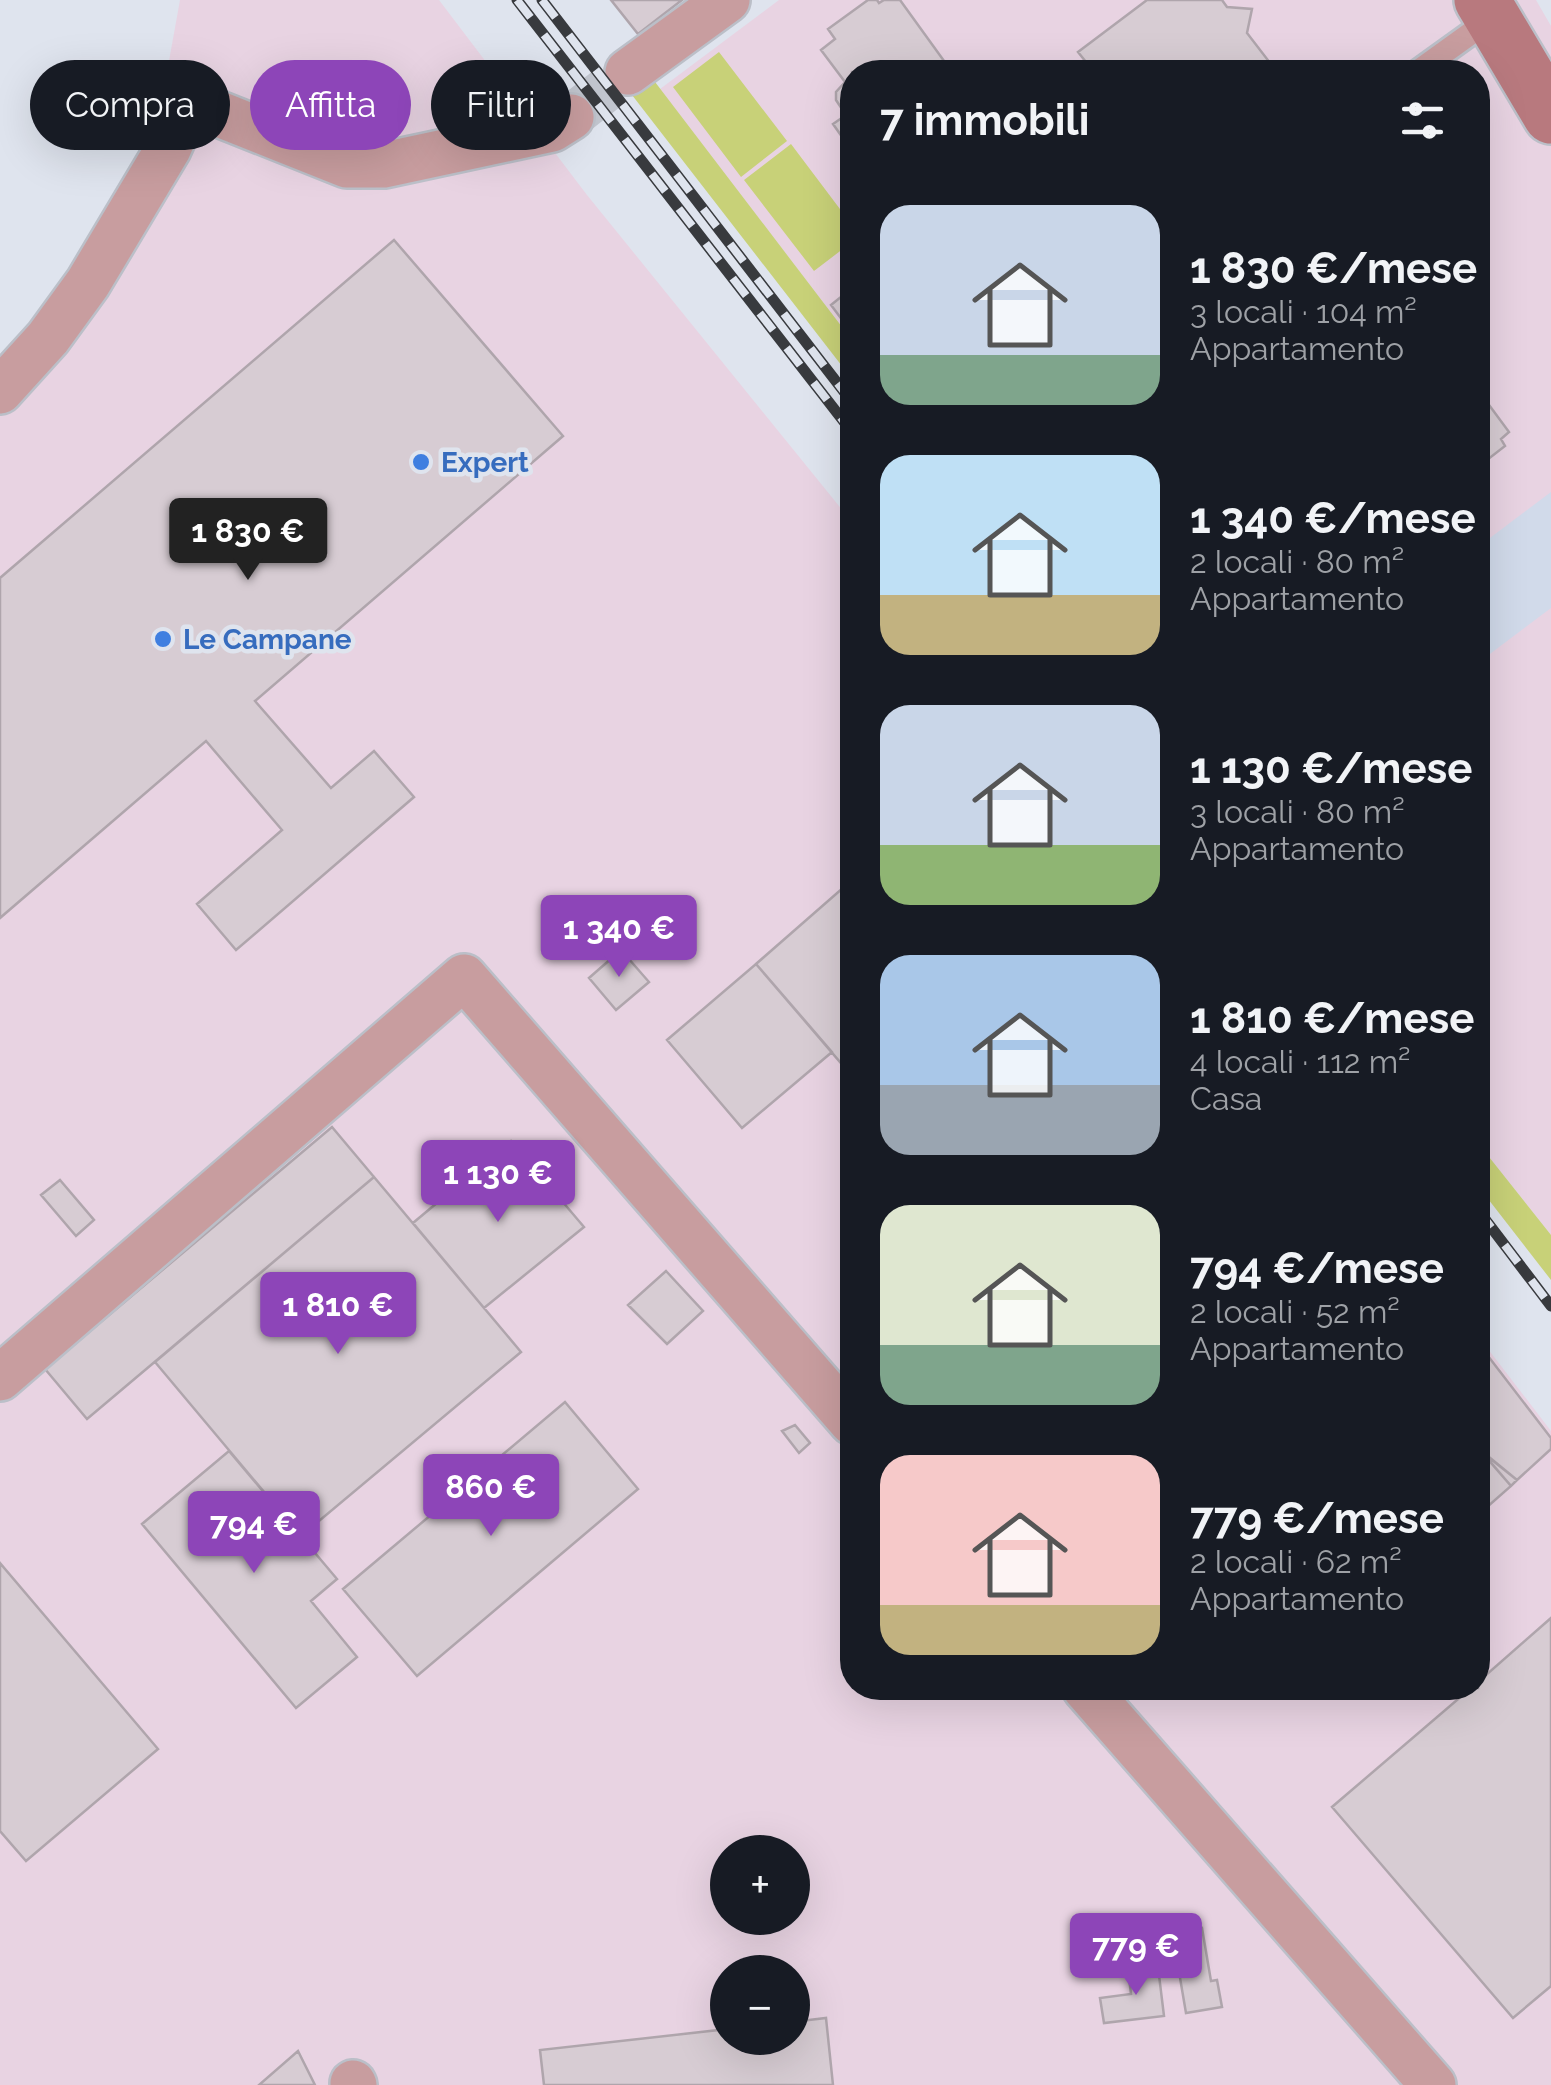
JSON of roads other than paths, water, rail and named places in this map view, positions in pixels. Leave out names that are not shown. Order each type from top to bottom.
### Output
[{"type":"street","points":[[628,72],[727,0]]},
{"type":"street","points":[[1487,9],[1544,86]]},
{"type":"street","points":[[0,392],[48,338],[88,283],[168,149],[189,102],[347,165],[384,165],[454,150]]},
{"type":"street","points":[[0,1378],[464,977],[840,1408]]},
{"type":"street","points":[[1096,1700],[1433,2085]]},
{"type":"lane","points":[[1430,60],[1487,9]]},
{"type":"tunnel","points":[[571,117],[628,72]]},
{"type":"railway","points":[[517,0],[840,417]]},
{"type":"railway","points":[[542,0],[840,386]]},
{"type":"railway","points":[[1490,1226],[1551,1306]]},
{"type":"place","name":"Expert","points":[[421,462]]},
{"type":"place","name":"Le Campane","points":[[163,639]]}]
